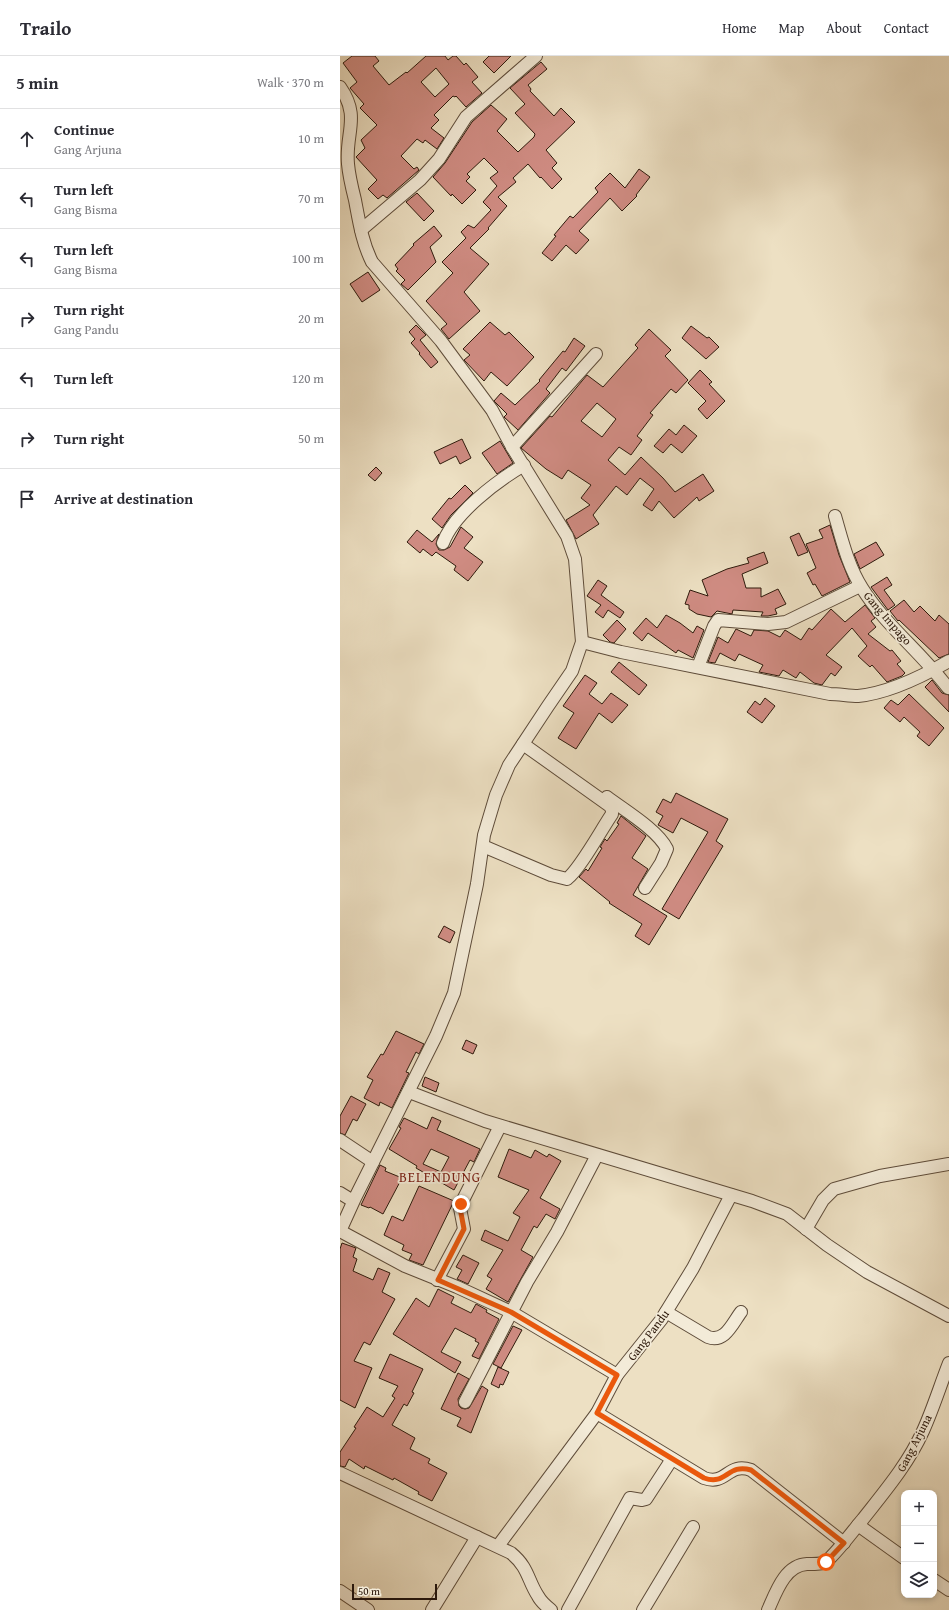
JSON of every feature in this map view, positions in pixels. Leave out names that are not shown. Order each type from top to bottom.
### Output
[{"type":"street","points":[[360,230],[420,180],[439,159],[466,117],[536,56]]},
{"type":"street","points":[[340,87],[352,114],[348,163],[360,230],[366,250],[372,262],[441,341],[492,410],[512,447],[567,536],[575,559],[582,642],[572,671],[509,765],[496,795],[483,846],[477,884],[454,993],[436,1036],[353,1201],[340,1231],[405,1266],[511,1312],[617,1375]]},
{"type":"street","points":[[512,447],[596,354]]},
{"type":"street","points":[[443,543],[450,530],[464,512],[498,481],[524,465]]},
{"type":"street","name":"Gang Impago","points":[[835,516],[846,554],[860,586],[878,610],[934,670],[948,688]]},
{"type":"street","points":[[698,667],[714,626],[718,620],[768,624],[786,622],[860,586]]},
{"type":"street","points":[[582,642],[620,652],[830,694],[857,696],[888,689],[934,670],[949,661]]},
{"type":"street","points":[[483,846],[551,875],[567,879],[580,864],[612,814],[610,806],[524,742]]},
{"type":"street","points":[[524,742],[642,822],[664,842],[667,849],[661,863],[645,888]]},
{"type":"street","points":[[409,1092],[500,1126],[776,1209],[786,1214],[827,1245],[867,1272],[949,1316]]},
{"type":"street","points":[[438,1280],[464,1229],[460,1208],[461,1204],[500,1126]]},
{"type":"street","points":[[340,1140],[373,1162]]},
{"type":"street","points":[[465,1402],[527,1282],[557,1232],[597,1155]]},
{"type":"street","points":[[806,1229],[823,1200],[834,1189],[880,1176],[949,1164]]},
{"type":"street","points":[[340,1193],[353,1201]]},
{"type":"street","name":"Gang Pandu","points":[[498,1546],[597,1413],[617,1375],[666,1312],[693,1268],[731,1195]]},
{"type":"street","points":[[666,1312],[714,1339],[719,1339],[724,1335],[741,1312]]},
{"type":"street","name":"Gang Arjuna","points":[[768,1610],[777,1590],[791,1570],[801,1565],[826,1562],[844,1543],[894,1481],[910,1456],[922,1432],[949,1363]]},
{"type":"street","points":[[597,1413],[704,1478],[720,1480],[733,1470],[739,1468],[751,1470],[844,1543]]},
{"type":"street","points":[[568,1610],[630,1498],[642,1500],[646,1499],[672,1459]]},
{"type":"street","points":[[340,1473],[511,1553],[520,1561],[526,1570],[538,1597],[551,1610]]},
{"type":"street","points":[[858,1525],[901,1556]]},
{"type":"street","points":[[643,1610],[693,1527]]},
{"type":"street","points":[[432,1610],[477,1537]]},
{"type":"street","points":[[937,1582],[949,1590]]},
{"type":"street","points":[[340,1591],[368,1610]]},
{"type":"building","points":[[352,56],[375,56],[379,61],[373,66],[389,85],[406,72],[407,73],[426,56],[445,56],[448,60],[453,56],[456,56],[464,65],[466,63],[478,77],[472,82],[482,93],[466,107],[456,96],[453,96],[434,115],[439,120],[431,128],[444,138],[437,149],[425,140],[423,143],[417,139],[401,156],[414,169],[417,167],[419,170],[387,198],[383,195],[378,199],[368,189],[377,180],[356,157],[365,148],[361,140],[377,125],[360,108],[364,104],[350,88],[357,82],[343,63]],"holes":[[[436,68],[449,84],[435,97],[421,82]]]},
{"type":"building","points":[[489,56],[511,56],[494,73],[483,62]]},
{"type":"building","points":[[541,62],[547,69],[528,85],[531,89],[530,91],[554,116],[561,108],[575,122],[546,150],[557,163],[552,168],[562,179],[552,189],[528,164],[513,178],[516,182],[498,197],[507,206],[488,228],[489,229],[470,248],[489,264],[464,292],[480,311],[449,339],[441,329],[447,324],[426,301],[453,273],[442,262],[466,238],[461,232],[468,225],[474,228],[491,210],[483,202],[497,186],[490,178],[498,172],[484,158],[467,174],[470,177],[466,181],[476,190],[462,204],[452,194],[451,196],[433,177],[445,163],[472,122],[491,105],[507,119],[497,131],[518,152],[534,137],[535,134],[515,113],[525,104],[510,88]]},
{"type":"building","points":[[639,169],[650,177],[636,195],[637,196],[622,211],[610,198],[579,231],[589,240],[576,254],[566,245],[552,261],[542,253],[556,236],[554,235],[570,216],[573,218],[598,192],[595,188],[610,173],[625,188]]},
{"type":"building","points":[[417,193],[434,211],[424,221],[406,202]]},
{"type":"building","points":[[434,226],[442,236],[430,247],[436,262],[408,290],[401,284],[405,280],[396,271],[398,269],[395,265],[414,245],[413,244]]},
{"type":"building","points":[[368,272],[380,290],[362,302],[350,284]]},
{"type":"building","points":[[490,322],[505,335],[509,332],[534,357],[507,386],[491,372],[484,381],[464,360],[470,355],[463,349]]},
{"type":"building","points":[[416,325],[426,335],[420,340],[438,362],[431,368],[411,343],[415,339],[409,332]]},
{"type":"building","points":[[691,326],[707,338],[709,337],[719,347],[706,359],[682,338]]},
{"type":"building","points":[[649,329],[671,350],[665,356],[688,380],[676,393],[671,389],[650,413],[653,415],[637,436],[642,440],[631,455],[619,447],[608,460],[625,475],[641,457],[675,492],[703,474],[714,491],[699,501],[697,497],[674,518],[659,501],[652,511],[643,505],[654,489],[640,478],[627,495],[616,486],[593,515],[599,524],[576,539],[566,520],[590,505],[581,498],[591,485],[568,470],[562,479],[546,469],[521,448],[550,416],[552,417],[587,375],[603,387],[638,348],[635,345]],"holes":[[[597,403],[616,419],[602,437],[581,421]]]},
{"type":"building","points":[[574,338],[585,346],[566,371],[562,368],[546,389],[550,393],[518,430],[504,417],[507,414],[494,401],[501,393],[515,405],[540,381],[539,380],[563,351],[565,352]]},
{"type":"building","points":[[700,370],[712,382],[709,384],[725,401],[707,419],[698,409],[706,401],[688,383]]},
{"type":"building","points":[[684,425],[697,436],[682,453],[671,444],[663,453],[654,446],[669,429],[676,435]]},
{"type":"building","points":[[462,439],[471,458],[460,464],[456,456],[440,464],[434,452]]},
{"type":"building","points":[[500,441],[513,463],[497,474],[482,453]]},
{"type":"building","points":[[376,467],[382,473],[375,481],[368,475]]},
{"type":"building","points":[[465,485],[473,493],[451,515],[442,528],[432,519],[449,498],[451,499]]},
{"type":"building","points":[[830,525],[839,555],[850,582],[822,596],[815,584],[813,585],[807,573],[816,568],[806,544],[823,538],[819,530]]},
{"type":"building","points":[[461,527],[473,537],[464,548],[483,562],[468,581],[454,570],[456,566],[436,552],[432,556],[423,549],[420,553],[407,542],[417,530],[432,542],[439,534],[436,544],[439,550],[444,550],[450,547]]},
{"type":"building","points":[[799,533],[808,552],[798,556],[790,537]]},
{"type":"building","points":[[876,542],[884,555],[860,569],[854,554]]},
{"type":"building","points":[[764,552],[768,563],[742,574],[746,588],[761,588],[761,597],[778,589],[786,604],[775,609],[777,614],[761,616],[763,612],[733,610],[732,614],[717,611],[711,617],[697,614],[689,609],[689,605],[685,604],[690,590],[708,596],[702,580],[727,569],[749,563],[747,558]]},
{"type":"building","points":[[887,577],[892,585],[884,590],[895,605],[888,610],[871,587]]},
{"type":"building","points":[[598,580],[607,586],[601,595],[624,612],[620,618],[608,610],[603,618],[595,612],[601,605],[587,596]]},
{"type":"building","points":[[904,600],[914,612],[920,606],[935,621],[939,615],[949,624],[949,654],[939,658],[899,620],[898,621],[890,611]]},
{"type":"building","points":[[865,605],[875,618],[871,621],[876,627],[868,634],[890,651],[892,650],[901,661],[897,664],[905,673],[902,676],[887,682],[872,665],[870,667],[858,656],[867,646],[852,628],[826,655],[842,667],[835,676],[831,673],[822,685],[814,683],[800,672],[796,678],[783,670],[779,676],[759,672],[763,665],[739,654],[735,661],[720,653],[715,663],[708,662],[718,637],[728,643],[736,629],[751,636],[754,630],[768,631],[780,637],[785,630],[801,640],[809,628],[812,630],[831,609],[845,622]]},
{"type":"building","points":[[666,615],[693,633],[697,626],[704,630],[693,658],[678,650],[676,653],[648,633],[642,641],[633,633],[646,618],[657,628]]},
{"type":"building","points":[[617,620],[626,629],[614,643],[610,642],[603,635]]},
{"type":"building","points":[[619,662],[647,685],[639,695],[611,672]]},
{"type":"building","points":[[585,675],[597,683],[589,694],[602,704],[611,693],[628,705],[612,723],[599,713],[576,749],[558,738],[574,713],[563,706]]},
{"type":"building","points":[[932,680],[942,693],[949,695],[949,712],[925,687]]},
{"type":"building","points":[[909,694],[944,728],[929,746],[917,736],[920,732],[904,717],[900,722],[884,708],[891,700],[898,705]]},
{"type":"building","points":[[765,698],[775,706],[762,723],[747,712],[755,701],[760,705]]},
{"type":"building","points":[[676,793],[728,819],[716,841],[723,846],[679,919],[662,909],[708,832],[681,818],[673,833],[658,825],[663,816],[656,812],[663,799],[671,803]]},
{"type":"building","points":[[621,816],[646,836],[632,858],[648,869],[633,895],[667,916],[649,945],[635,936],[642,924],[609,903],[610,902],[579,877],[586,869],[588,871],[602,848],[600,847],[605,839],[607,841],[619,824],[617,823]]},
{"type":"building","points":[[444,926],[455,932],[450,943],[438,937]]},
{"type":"building","points":[[396,1031],[424,1044],[419,1054],[416,1052],[406,1072],[409,1073],[392,1108],[380,1102],[379,1106],[364,1098],[373,1080],[367,1077],[381,1054],[383,1055]]},
{"type":"building","points":[[466,1040],[477,1045],[473,1054],[462,1049]]},
{"type":"building","points":[[425,1077],[439,1083],[436,1092],[422,1086]]},
{"type":"building","points":[[351,1096],[366,1104],[357,1121],[353,1119],[345,1135],[340,1133],[340,1116]]},
{"type":"building","points":[[432,1117],[441,1121],[437,1130],[480,1149],[474,1162],[470,1160],[454,1190],[416,1168],[417,1166],[389,1149],[401,1128],[399,1127],[404,1118],[427,1129]],"holes":[[[431,1149],[449,1157],[441,1172],[423,1164]]]},
{"type":"building","points":[[509,1149],[531,1158],[535,1150],[547,1157],[549,1154],[561,1161],[540,1198],[560,1209],[555,1219],[546,1214],[537,1228],[534,1226],[521,1250],[533,1257],[508,1302],[486,1289],[492,1279],[487,1276],[503,1250],[481,1240],[485,1230],[508,1241],[520,1217],[513,1213],[529,1190],[498,1177]]},
{"type":"building","points":[[380,1165],[386,1168],[385,1171],[402,1178],[383,1214],[370,1207],[361,1205]]},
{"type":"building","points":[[419,1186],[454,1201],[423,1265],[409,1260],[412,1254],[402,1250],[404,1245],[384,1235],[392,1216],[403,1221]]},
{"type":"building","points":[[342,1243],[356,1248],[353,1257],[357,1259],[353,1271],[373,1280],[378,1268],[390,1273],[382,1292],[395,1299],[370,1345],[364,1342],[354,1361],[372,1368],[355,1408],[340,1400],[340,1249]]},
{"type":"building","points":[[463,1255],[479,1263],[468,1284],[457,1279],[462,1270],[456,1267]]},
{"type":"building","points":[[438,1289],[454,1297],[451,1303],[471,1313],[476,1304],[487,1310],[486,1312],[499,1319],[479,1359],[472,1356],[479,1343],[475,1341],[476,1339],[455,1328],[441,1352],[461,1362],[455,1373],[393,1334],[416,1298],[429,1307]]},
{"type":"building","points":[[513,1326],[522,1330],[501,1368],[493,1364]]},
{"type":"building","points":[[390,1354],[423,1369],[412,1392],[414,1393],[407,1406],[404,1404],[392,1425],[415,1438],[410,1449],[430,1459],[428,1463],[447,1473],[432,1501],[418,1494],[419,1492],[394,1478],[393,1480],[365,1466],[364,1469],[349,1459],[345,1467],[340,1466],[340,1452],[356,1428],[354,1427],[367,1407],[383,1417],[395,1398],[392,1396],[398,1386],[379,1378]]},
{"type":"building","points":[[498,1367],[509,1372],[503,1385],[500,1384],[499,1388],[491,1384]]},
{"type":"building","points":[[458,1373],[469,1379],[458,1399],[459,1406],[461,1408],[469,1408],[482,1386],[488,1390],[471,1433],[457,1426],[461,1418],[441,1409]]},
{"type":"district","name":"BELENDUNG","points":[[440,1177]]},
{"type":"route","points":[[461,1204],[460,1208],[464,1229],[438,1280],[457,1287],[511,1312],[617,1375],[597,1413],[704,1478],[715,1481],[720,1480],[726,1474],[739,1468],[751,1470],[844,1543],[826,1562]]}]
